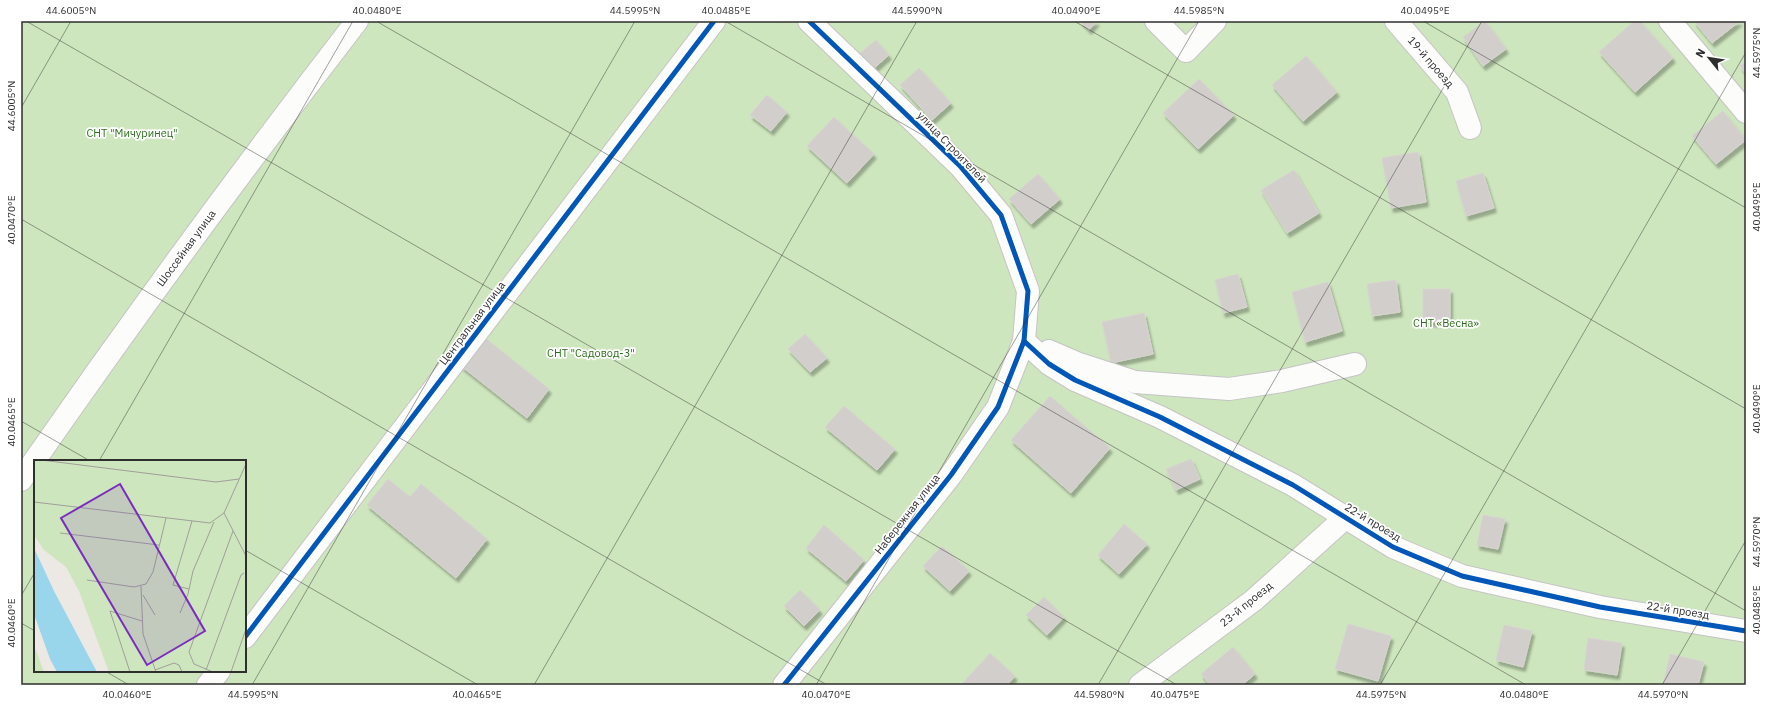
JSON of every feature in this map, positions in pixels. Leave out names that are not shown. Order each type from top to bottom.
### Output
[{"type":"street","name":"Шоссейная улица","points":[[35,460],[106,357],[261,145],[357,21]]},
{"type":"street","name":"Центральная улица","points":[[246,636],[714,21]]},
{"type":"street","name":"улица Строителей","points":[[809,21],[960,166],[1001,215],[1028,291],[1024,341]]},
{"type":"street","points":[[1156,21],[1186,51],[1216,21]]},
{"type":"street","name":"19-й проезд","points":[[1396,21],[1457,92],[1470,128]]},
{"type":"street","points":[[1670,21],[1746,112]]},
{"type":"street","points":[[1024,341],[1079,364],[1135,382],[1178,386],[1229,389],[1282,381],[1355,364]]},
{"type":"street","name":"22-й проезд","points":[[1024,341],[1048,364],[1075,380],[1160,417],[1293,485],[1393,546],[1462,576],[1600,607],[1746,631]]},
{"type":"street","name":"Набережная улица","points":[[784,685],[951,475],[998,407],[1024,341]]},
{"type":"street","name":"Шоссейная улица","points":[[21,480],[34,461]]},
{"type":"street","name":"23-й проезд","points":[[1140,685],[1254,600],[1346,517]]},
{"type":"street","points":[[208,685],[218,672]]},
{"type":"green space","points":[[21,21],[1746,21],[1746,685],[21,685]]},
{"type":"building","points":[[1080,21],[1097,21],[1089,30]]},
{"type":"building","points":[[1485,21],[1506,49],[1483,66],[1463,37]]},
{"type":"building","points":[[1634,21],[1640,21],[1673,58],[1635,92],[1599,52]]},
{"type":"building","points":[[1694,21],[1740,21],[1712,43]]},
{"type":"building","points":[[876,40],[889,55],[872,70],[858,55]]},
{"type":"building","points":[[1306,56],[1337,92],[1303,121],[1272,85]]},
{"type":"building","points":[[1746,61],[1746,74],[1740,66]]},
{"type":"building","points":[[919,68],[951,103],[932,120],[900,85]]},
{"type":"building","points":[[1199,79],[1234,115],[1198,149],[1163,113]]},
{"type":"building","points":[[767,95],[787,112],[771,131],[750,115]]},
{"type":"building","points":[[1723,111],[1746,140],[1716,164],[1692,136]]},
{"type":"building","points":[[834,117],[874,154],[847,183],[807,146]]},
{"type":"building","points":[[1418,152],[1426,202],[1391,208],[1382,158]]},
{"type":"building","points":[[1294,170],[1319,213],[1287,233],[1261,190]]},
{"type":"building","points":[[1483,173],[1494,208],[1466,216],[1456,181]]},
{"type":"building","points":[[1038,174],[1060,199],[1031,224],[1009,199]]},
{"type":"building","points":[[1238,274],[1247,307],[1223,313],[1215,280]]},
{"type":"building","points":[[1396,280],[1400,312],[1372,316],[1367,284]]},
{"type":"building","points":[[1328,282],[1342,331],[1305,342],[1292,292]]},
{"type":"building","points":[[1423,289],[1450,289],[1450,322],[1423,322]]},
{"type":"building","points":[[1144,313],[1153,354],[1111,363],[1102,322]]},
{"type":"building","points":[[805,334],[827,358],[810,372],[788,349]]},
{"type":"building","points":[[484,337],[549,389],[527,418],[461,366]]},
{"type":"building","points":[[1050,396],[1110,448],[1071,493],[1011,440]]},
{"type":"building","points":[[844,406],[895,449],[877,470],[825,427]]},
{"type":"building","points":[[1191,459],[1200,479],[1176,490],[1166,469]]},
{"type":"building","points":[[388,479],[410,497],[421,484],[487,539],[456,578],[367,505]]},
{"type":"building","points":[[1483,515],[1505,519],[1498,549],[1477,545]]},
{"type":"building","points":[[1124,524],[1147,544],[1119,574],[1098,555]]},
{"type":"building","points":[[824,525],[864,560],[846,581],[806,548]]},
{"type":"building","points":[[942,546],[969,571],[950,591],[923,566]]},
{"type":"building","points":[[800,590],[820,610],[804,626],[784,606]]},
{"type":"building","points":[[1044,597],[1064,617],[1047,635],[1026,615]]},
{"type":"building","points":[[1348,624],[1391,636],[1378,681],[1335,669]]},
{"type":"building","points":[[1504,625],[1532,631],[1523,667],[1496,660]]},
{"type":"building","points":[[1588,638],[1622,643],[1617,675],[1584,670]]},
{"type":"building","points":[[1233,647],[1255,674],[1242,685],[1210,685],[1201,674]]},
{"type":"building","points":[[990,653],[1015,676],[1007,685],[961,685]]},
{"type":"building","points":[[1670,654],[1704,662],[1698,685],[1663,685]]},
{"type":"cycle path","points":[[246,636],[714,21]]},
{"type":"cycle path","points":[[784,685],[951,475],[998,407],[1024,341],[1028,291],[1001,215],[960,166],[809,21]]},
{"type":"cycle path","points":[[1024,341],[1049,364],[1075,380],[1160,417],[1293,485],[1393,547],[1462,576],[1600,607],[1746,631]]},
{"type":"park label","name":"СНТ \"Мичуринец\"","points":[[132,133]]},
{"type":"park label","name":"СНТ «Весна»","points":[[1446,323]]},
{"type":"park label","name":"СНТ \"Садовод-3\"","points":[[591,353]]}]
